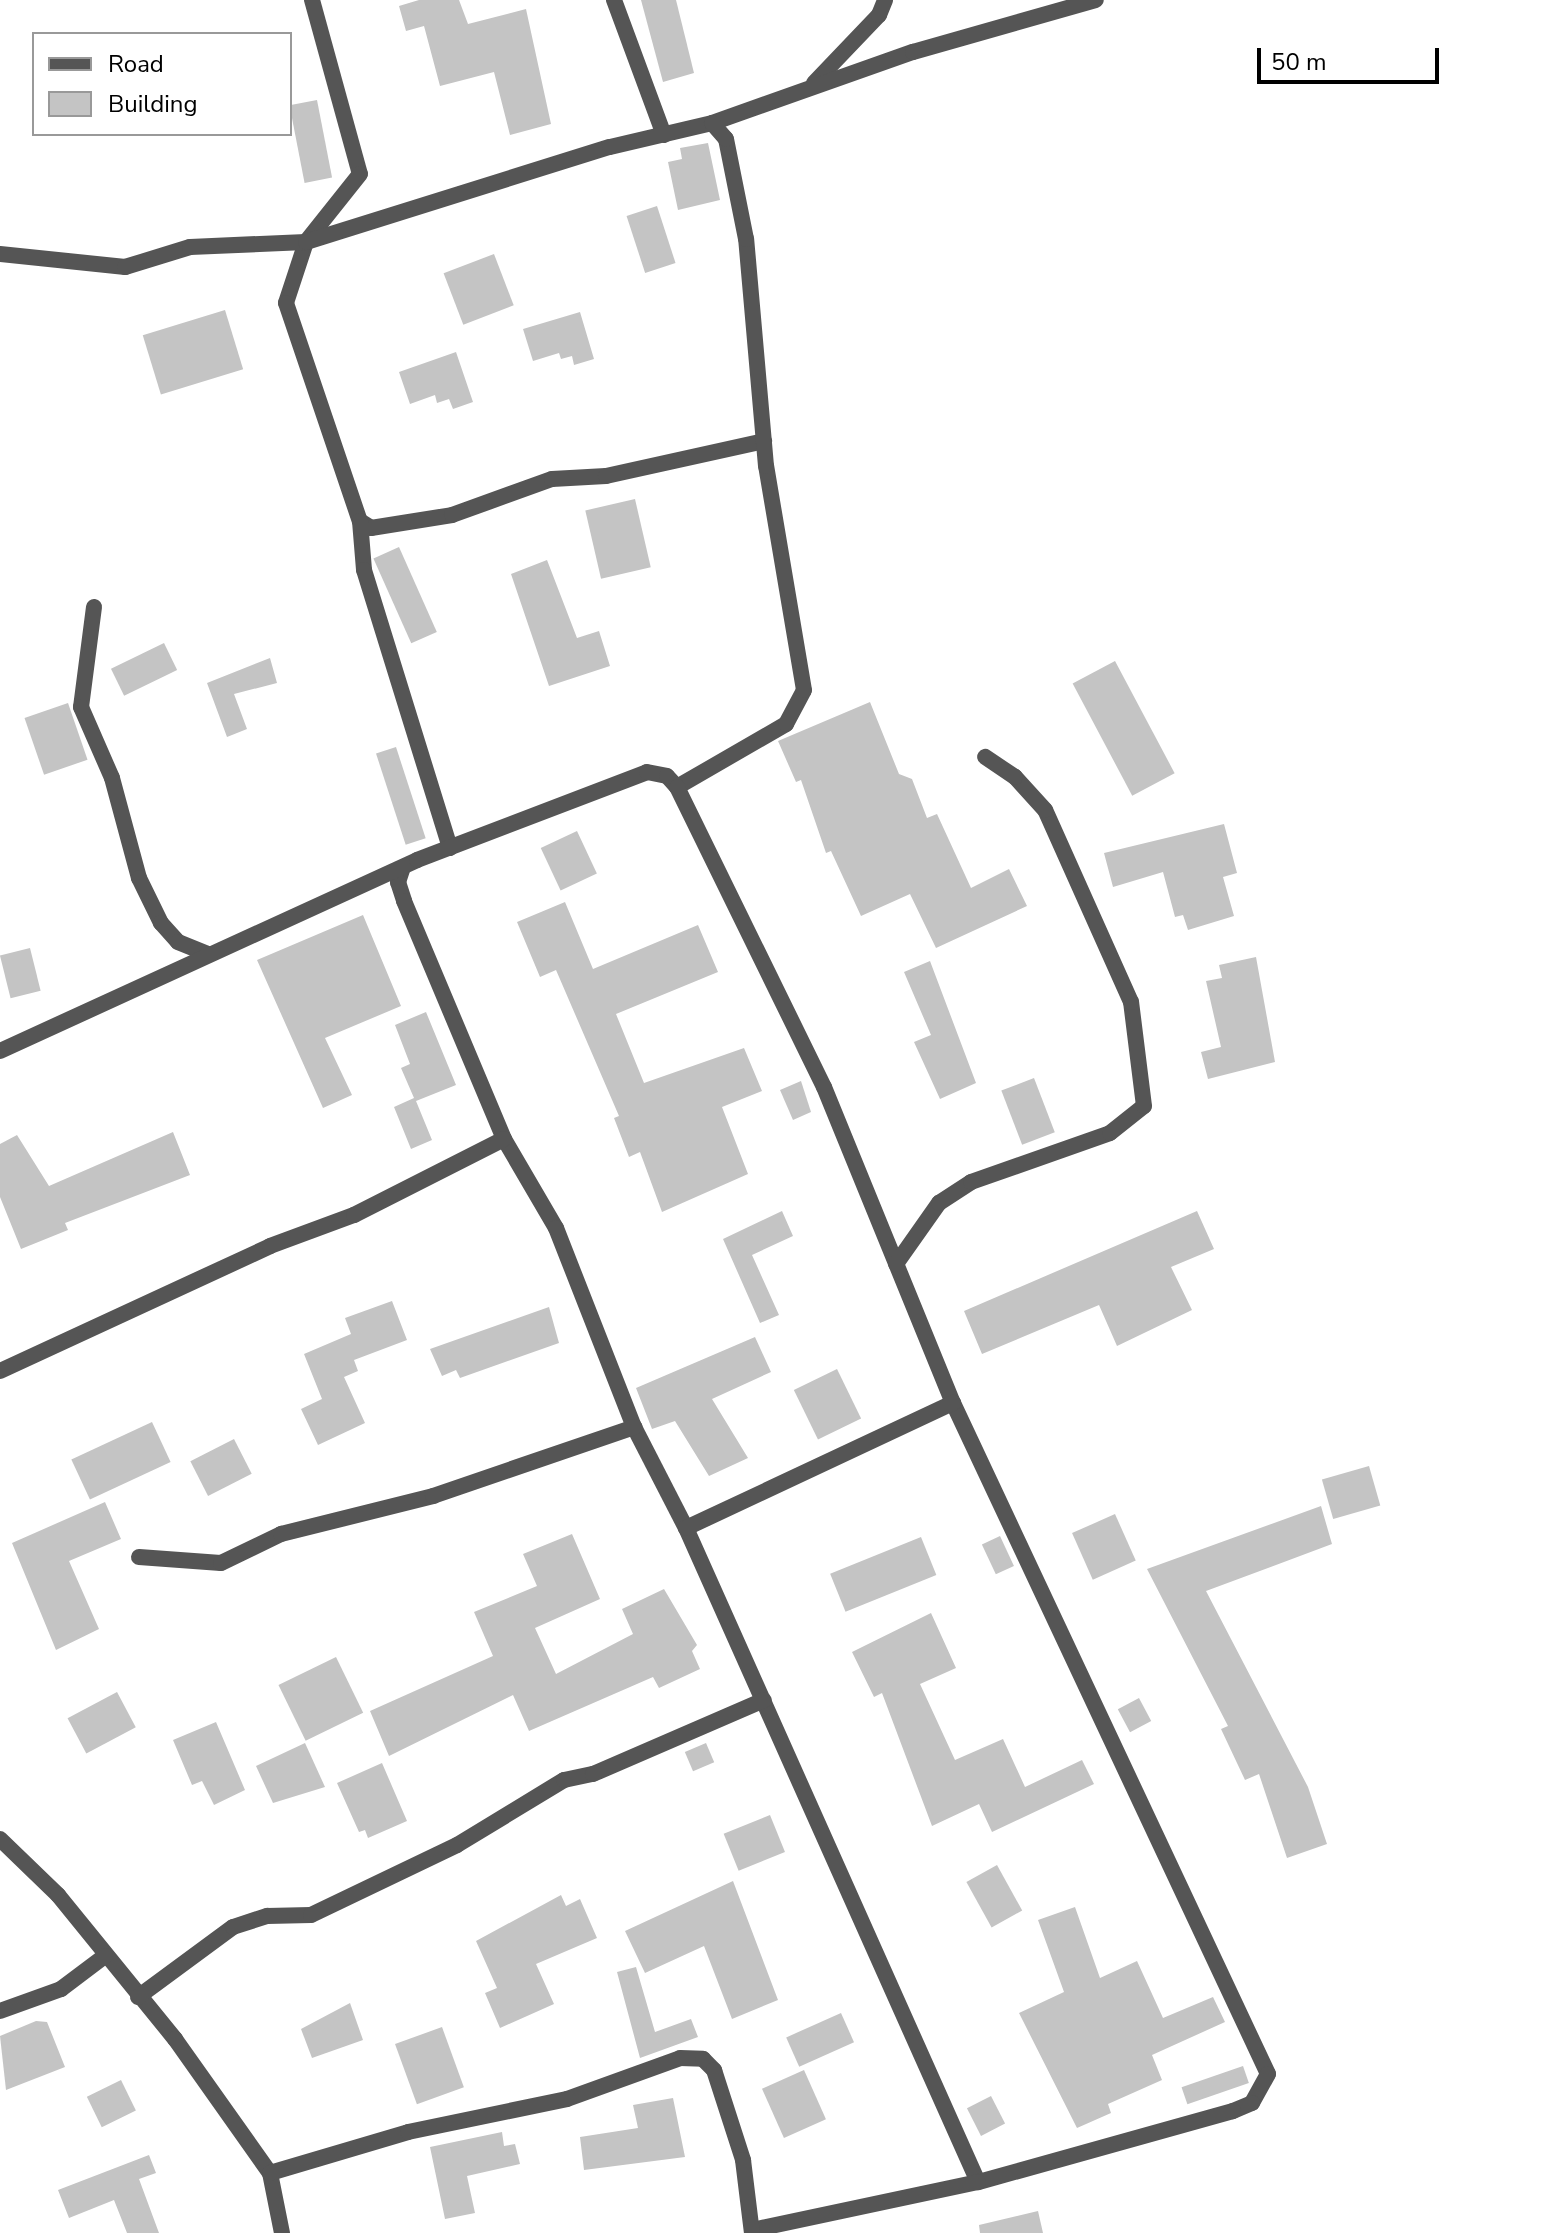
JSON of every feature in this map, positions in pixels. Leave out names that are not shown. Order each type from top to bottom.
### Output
[{"type":"street","points":[[312,0],[360,174],[306,242],[286,303],[360,521],[364,570],[450,848]]},
{"type":"street","points":[[614,0],[664,135]]},
{"type":"street","points":[[810,87],[879,15],[885,0]]},
{"type":"street","points":[[0,254],[125,267],[190,247],[306,242],[712,123],[810,87],[1096,0]]},
{"type":"street","points":[[677,787],[786,724],[804,690],[764,441],[746,239],[726,139],[712,123]]},
{"type":"street","points":[[360,521],[371,528],[452,515],[552,479],[606,476],[764,441]]},
{"type":"street","points":[[94,607],[81,707],[112,778],[139,878],[161,923],[178,942],[208,954]]},
{"type":"street","points":[[896,1264],[930,1213],[971,1182],[1110,1133],[1144,1106],[1131,1002],[1045,810],[1015,777],[985,757]]},
{"type":"street","points":[[0,1051],[208,954],[450,848],[647,772],[667,776],[677,787],[824,1087],[953,1403],[1268,2074],[1258,2096],[1233,2111],[978,2182],[752,2232],[743,2160],[714,2070],[703,2059],[680,2058],[567,2099],[408,2132],[270,2173]]},
{"type":"street","points":[[402,870],[398,882],[404,901],[504,1139],[556,1228],[634,1427],[686,1528],[978,2182]]},
{"type":"street","points":[[0,1371],[270,1246],[354,1215],[504,1139]]},
{"type":"street","points":[[686,1528],[953,1403]]},
{"type":"street","points":[[139,1557],[221,1563],[281,1534],[433,1496],[634,1427]]},
{"type":"street","points":[[138,1997],[233,1927],[267,1916],[311,1915],[457,1845],[564,1780],[593,1774],[764,1700]]},
{"type":"street","points":[[0,1839],[58,1895],[270,2173],[282,2233]]},
{"type":"street","points":[[0,2011],[61,1989],[105,1956]]},
{"type":"building","points":[[419,0],[459,0],[468,24],[526,9],[551,124],[510,135],[494,72],[440,86],[424,26],[406,31],[399,6]]},
{"type":"building","points":[[641,0],[676,0],[694,73],[663,82]]},
{"type":"building","points":[[317,100],[332,178],[305,183],[292,105]]},
{"type":"building","points":[[708,143],[720,200],[678,210],[668,162],[682,159],[680,148]]},
{"type":"building","points":[[657,206],[676,263],[645,273],[627,216]]},
{"type":"building","points":[[494,254],[514,305],[463,325],[444,273]]},
{"type":"building","points":[[225,310],[243,369],[161,394],[143,335]]},
{"type":"building","points":[[580,312],[594,359],[574,365],[572,356],[561,359],[559,353],[533,361],[523,329]]},
{"type":"building","points":[[456,352],[473,402],[453,409],[449,399],[437,403],[435,395],[410,404],[399,372]]},
{"type":"building","points":[[635,499],[651,567],[601,579],[585,510]]},
{"type":"building","points":[[399,547],[437,632],[411,643],[373,558]]},
{"type":"building","points":[[547,560],[577,638],[599,631],[610,666],[549,686],[511,574]]},
{"type":"building","points":[[164,643],[177,670],[124,696],[111,669]]},
{"type":"building","points":[[270,658],[277,683],[234,694],[247,729],[227,737],[207,683]]},
{"type":"building","points":[[1115,661],[1175,773],[1132,796],[1073,684]]},
{"type":"building","points":[[870,702],[899,774],[912,779],[927,818],[937,814],[971,888],[1009,869],[1027,906],[936,948],[910,894],[861,916],[831,851],[826,853],[801,780],[796,782],[778,741]]},
{"type":"building","points":[[68,703],[88,760],[44,775],[25,718]]},
{"type":"building","points":[[396,747],[426,838],[406,845],[376,753]]},
{"type":"building","points":[[1224,824],[1237,873],[1223,877],[1234,916],[1188,930],[1183,915],[1175,917],[1163,872],[1113,887],[1104,853]]},
{"type":"building","points":[[577,831],[597,874],[561,891],[541,848]]},
{"type":"building","points":[[565,902],[593,969],[698,925],[718,972],[616,1014],[644,1083],[744,1048],[762,1091],[722,1107],[748,1174],[662,1212],[640,1152],[629,1157],[614,1118],[619,1116],[556,970],[540,977],[517,922]]},
{"type":"building","points":[[363,915],[401,1006],[325,1038],[352,1095],[323,1108],[257,960]]},
{"type":"building","points":[[30,948],[41,991],[11,998],[0,955]]},
{"type":"building","points":[[1256,957],[1275,1062],[1208,1079],[1201,1052],[1221,1047],[1206,981],[1222,978],[1219,965]]},
{"type":"building","points":[[930,961],[976,1083],[940,1099],[914,1042],[931,1035],[904,972]]},
{"type":"building","points":[[426,1012],[456,1085],[416,1101],[432,1140],[411,1149],[394,1107],[414,1098],[401,1068],[410,1064],[395,1025]]},
{"type":"building","points":[[1034,1078],[1055,1132],[1022,1145],[1001,1091]]},
{"type":"building","points":[[801,1081],[811,1112],[793,1120],[780,1090]]},
{"type":"building","points":[[173,1132],[190,1175],[65,1223],[68,1230],[21,1249],[0,1197],[0,1144],[17,1135],[49,1186]]},
{"type":"building","points":[[782,1211],[793,1236],[752,1255],[779,1315],[760,1323],[723,1239]]},
{"type":"building","points":[[1197,1211],[1214,1249],[1171,1267],[1192,1310],[1117,1346],[1099,1305],[982,1354],[964,1311]]},
{"type":"building","points":[[392,1301],[407,1340],[354,1360],[358,1371],[344,1377],[365,1423],[318,1445],[301,1409],[322,1399],[304,1354],[351,1334],[345,1318]]},
{"type":"building","points":[[549,1307],[559,1343],[460,1378],[456,1370],[442,1376],[430,1349]]},
{"type":"building","points":[[755,1337],[771,1372],[712,1399],[748,1458],[709,1476],[675,1421],[652,1429],[636,1388]]},
{"type":"building","points":[[837,1369],[861,1418],[818,1439],[794,1390]]},
{"type":"building","points":[[152,1422],[171,1462],[90,1499],[71,1460]]},
{"type":"building","points":[[234,1439],[252,1474],[208,1496],[190,1461]]},
{"type":"building","points":[[1369,1466],[1380,1505],[1333,1519],[1322,1480]]},
{"type":"building","points":[[105,1502],[121,1539],[69,1561],[99,1629],[56,1650],[12,1543]]},
{"type":"building","points":[[1321,1506],[1332,1544],[1206,1591],[1308,1787],[1327,1844],[1287,1858],[1259,1774],[1245,1780],[1221,1729],[1228,1726],[1147,1569]]},
{"type":"building","points":[[1115,1514],[1136,1561],[1093,1580],[1072,1533]]},
{"type":"building","points":[[572,1534],[600,1599],[535,1628],[556,1674],[633,1634],[622,1609],[664,1589],[697,1645],[692,1651],[700,1669],[659,1688],[653,1677],[529,1731],[513,1695],[389,1756],[370,1711],[493,1656],[474,1612],[537,1586],[523,1554]]},
{"type":"building","points":[[1000,1536],[1014,1566],[996,1574],[982,1544]]},
{"type":"building","points":[[921,1537],[936,1575],[845,1612],[830,1574]]},
{"type":"building","points":[[931,1613],[956,1668],[920,1684],[955,1760],[1003,1739],[1025,1787],[1082,1760],[1094,1784],[992,1832],[979,1804],[932,1826],[882,1693],[874,1697],[852,1652]]},
{"type":"building","points":[[336,1657],[363,1713],[306,1741],[278,1685]]},
{"type":"building","points":[[117,1692],[136,1727],[86,1754],[68,1718]]},
{"type":"building","points":[[1139,1698],[1151,1721],[1130,1732],[1118,1709]]},
{"type":"building","points":[[216,1722],[245,1790],[214,1805],[202,1781],[192,1785],[173,1740]]},
{"type":"building","points":[[305,1743],[325,1787],[273,1803],[256,1766]]},
{"type":"building","points":[[706,1743],[714,1762],[693,1771],[685,1752]]},
{"type":"building","points":[[382,1763],[407,1821],[368,1838],[365,1830],[359,1832],[337,1783]]},
{"type":"building","points":[[770,1815],[785,1852],[739,1871],[724,1834]]},
{"type":"building","points":[[997,1865],[1022,1910],[992,1927],[966,1882]]},
{"type":"building","points":[[733,1881],[778,2000],[732,2019],[704,1946],[645,1973],[625,1931]]},
{"type":"building","points":[[561,1895],[566,1906],[580,1899],[597,1938],[536,1964],[554,2004],[500,2028],[485,1993],[497,1988],[476,1941]]},
{"type":"building","points":[[1075,1907],[1100,1978],[1137,1961],[1163,2018],[1213,1997],[1225,2022],[1152,2055],[1162,2080],[1108,2104],[1111,2113],[1077,2128],[1019,2013],[1064,1992],[1038,1920]]},
{"type":"building","points":[[636,1967],[655,2032],[691,2019],[698,2037],[640,2058],[617,1972]]},
{"type":"building","points":[[350,2003],[363,2040],[312,2058],[301,2029]]},
{"type":"building","points":[[841,2013],[854,2042],[799,2067],[786,2037]]},
{"type":"building","points":[[36,2021],[47,2022],[65,2067],[6,2090],[0,2036]]},
{"type":"building","points":[[442,2027],[464,2087],[417,2104],[395,2044]]},
{"type":"building","points":[[1243,2066],[1249,2083],[1187,2104],[1182,2087]]},
{"type":"building","points":[[804,2070],[826,2119],[784,2138],[762,2089]]},
{"type":"building","points":[[121,2080],[136,2111],[102,2127],[87,2097]]},
{"type":"building","points":[[991,2096],[1005,2124],[981,2136],[967,2108]]},
{"type":"building","points":[[673,2098],[685,2157],[584,2170],[580,2137],[638,2128],[633,2105]]},
{"type":"building","points":[[502,2132],[504,2146],[515,2144],[520,2164],[467,2176],[475,2213],[445,2219],[430,2147]]},
{"type":"building","points":[[149,2155],[156,2173],[139,2179],[159,2233],[127,2233],[114,2200],[69,2218],[58,2190]]},
{"type":"building","points":[[1038,2211],[1043,2233],[980,2233],[979,2225]]}]
